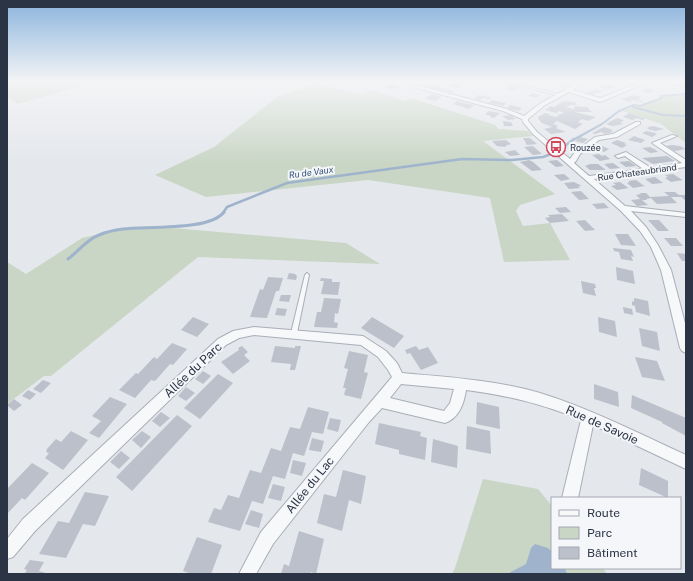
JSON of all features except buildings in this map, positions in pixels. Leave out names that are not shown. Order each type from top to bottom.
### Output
[{"type":"street","points":[[501,109],[525,118],[525,121],[535,133],[622,208],[643,229],[661,258],[666,270],[686,348]]},
{"type":"street","points":[[525,118],[536,109]]},
{"type":"street","points":[[569,162],[574,160],[584,147],[598,138],[615,136],[638,123]]},
{"type":"street","points":[[674,136],[655,143],[686,164]]},
{"type":"street","points":[[618,156],[636,152]]},
{"type":"street","points":[[626,154],[650,170]]},
{"type":"street","name":"Rue Chateaubriand","points":[[588,178],[686,164]]},
{"type":"street","points":[[622,208],[686,215]]},
{"type":"street","name":"Allée du Parc","points":[[7,551],[29,526],[222,342],[237,334],[254,331],[294,333],[363,340],[382,354],[398,378]]},
{"type":"street","points":[[380,402],[445,417],[453,413],[456,407],[461,384],[398,378]]},
{"type":"street","name":"Allée du Lac","points":[[248,574],[254,560],[267,538],[364,418],[380,402],[398,378]]},
{"type":"street","name":"Rue de Savoie","points":[[461,384],[517,393],[588,417],[686,462]]},
{"type":"street","points":[[570,497],[588,417]]},
{"type":"lane","points":[[294,333],[307,275]]},
{"type":"green space","points":[[262,109],[446,109],[495,125],[498,129],[528,131],[533,136],[483,141],[555,194],[520,205],[516,211],[523,226],[550,223],[570,260],[504,262],[490,198],[368,180],[206,197],[155,175],[214,147]]},
{"type":"green space","points":[[628,109],[686,109],[686,143],[661,124],[623,111]]},
{"type":"green space","points":[[149,226],[346,243],[380,264],[198,257],[51,376],[44,376],[7,404],[7,262],[26,274],[82,238],[122,229]]},
{"type":"green space","points":[[483,479],[538,489],[551,505],[551,569],[604,569],[607,574],[452,574]]},
{"type":"water","points":[[535,544],[548,548],[551,551],[551,569],[565,569],[567,574],[507,574],[526,564],[531,548]]},
{"type":"waterway","name":"Ru de Vaux","points":[[573,140],[602,124],[624,109]]},
{"type":"waterway","points":[[641,109],[663,115],[686,116]]},
{"type":"waterway","name":"Ru de Vaux","points":[[562,148],[574,139]]},
{"type":"waterway","name":"Ru de Vaux","points":[[223,213],[227,207],[287,183],[462,159],[512,160],[543,157],[551,154]]},
{"type":"waterway","name":"Ru de Vaux","points":[[68,259],[94,237],[105,233],[133,228],[192,225],[217,218],[223,213]]},
{"type":"place","name":"Rouzée","points":[[556,147]]}]
